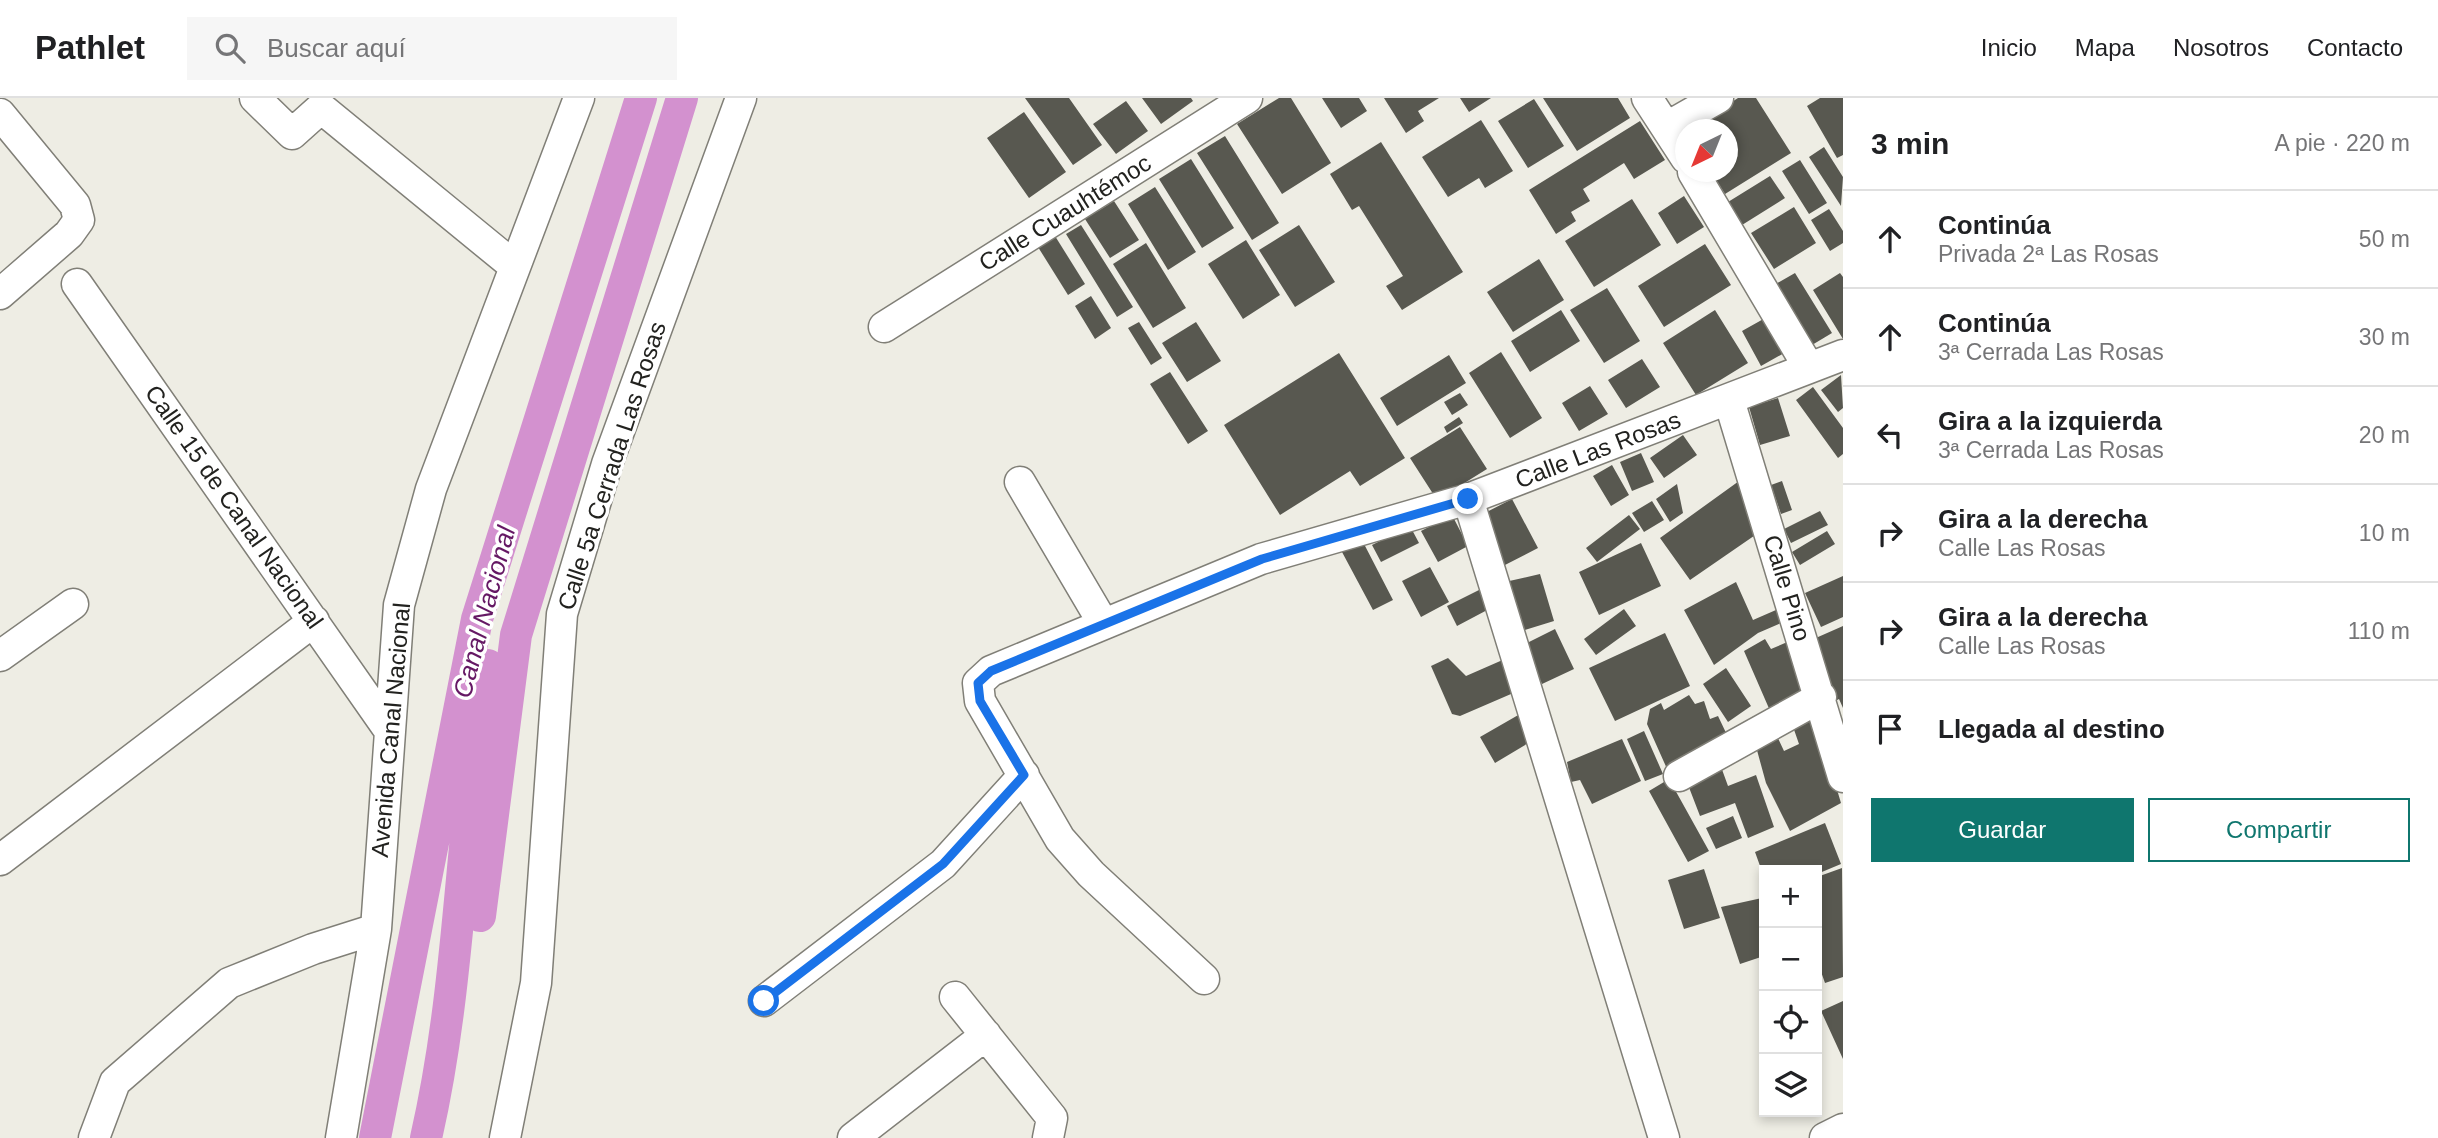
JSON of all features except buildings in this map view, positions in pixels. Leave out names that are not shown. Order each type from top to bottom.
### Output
[{"type":"street","points":[[255,98],[292,134],[321,108],[514,266]]},
{"type":"street","name":"Avenida Canal Nacional","points":[[341,1138],[376,929],[399,605],[431,489],[579,98]]},
{"type":"street","name":"Calle 5a Cerrada Las Rosas","points":[[505,1138],[536,983],[562,614],[607,464],[741,98]]},
{"type":"street","name":"Calle Cuauhtémoc","points":[[884,327],[1247,98]]},
{"type":"street","points":[[1647,98],[1675,141]]},
{"type":"street","points":[[1667,127],[1718,98]]},
{"type":"street","points":[[0,114],[75,205],[79,220],[69,234],[0,294]]},
{"type":"street","points":[[1699,182],[1809,368]]},
{"type":"street","name":"Calle 15 de Canal Nacional","points":[[77,284],[389,730]]},
{"type":"street","name":"Calle Las Rosas","points":[[1024,775],[980,701],[978,683],[991,671],[1262,559],[1468,499],[1843,355]]},
{"type":"street","name":"Calle Pino","points":[[1729,400],[1841,761]]},
{"type":"street","points":[[1020,482],[1103,623]]},
{"type":"street","points":[[1468,499],[1664,1138]]},
{"type":"street","points":[[0,656],[73,604]]},
{"type":"street","points":[[0,860],[314,621]]},
{"type":"street","points":[[1679,776],[1821,697]]},
{"type":"street","points":[[764,1001],[943,864],[1024,775],[1060,839],[1091,874],[1204,979]]},
{"type":"street","points":[[94,1138],[115,1082],[229,983],[313,949],[376,929]]},
{"type":"street","points":[[955,998],[1052,1118],[1048,1138]]},
{"type":"street","points":[[853,1138],[986,1035]]},
{"type":"street","points":[[1825,1138],[1843,1129]]},
{"type":"waterway","name":"Canal Nacional","points":[[375,1138],[477,619],[641,98]]},
{"type":"waterway","name":"Canal Nacional","points":[[480,916],[516,635],[682,98]]},
{"type":"waterway","name":"Canal Nacional","points":[[426,1138],[448,1010],[470,796],[488,665]]},
{"type":"route","points":[[764,1001],[943,864],[1024,775],[980,701],[978,683],[991,671],[1262,559],[1468,499]]}]
